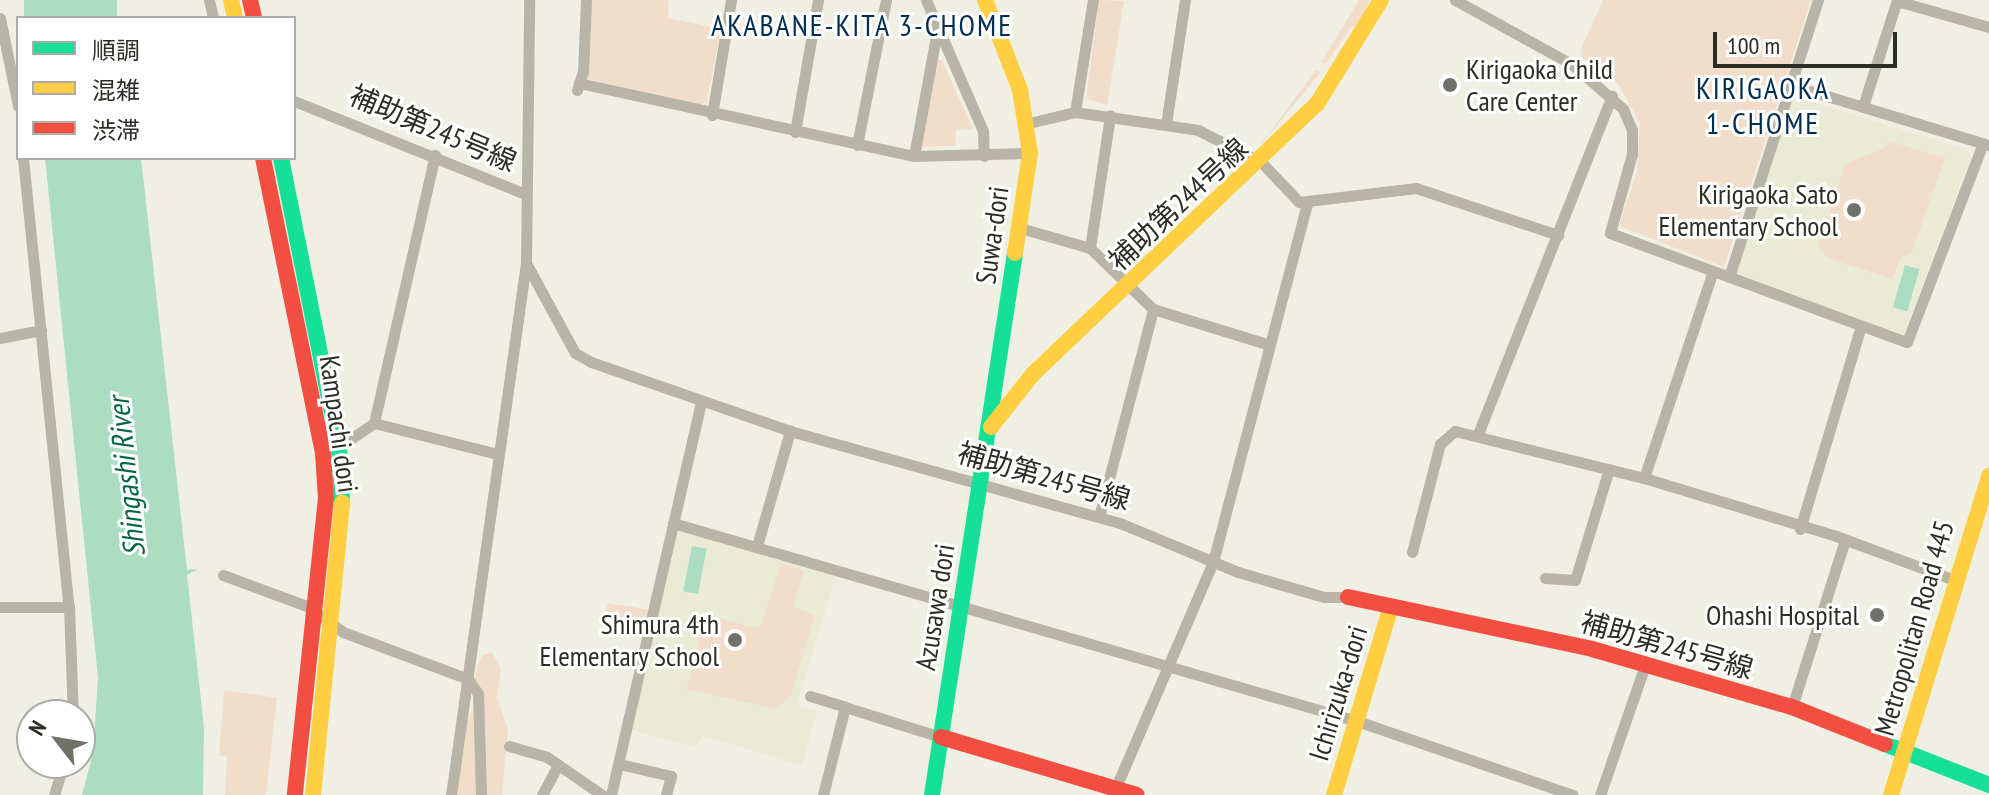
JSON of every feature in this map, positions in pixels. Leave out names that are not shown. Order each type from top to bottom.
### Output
[{"type":"street","points":[[527,192],[529,0]]},
{"type":"street","points":[[586,0],[578,86],[914,156],[1030,153]]},
{"type":"street","points":[[712,115],[731,0]]},
{"type":"street","points":[[795,132],[818,0]]},
{"type":"street","points":[[857,145],[886,0]]},
{"type":"street","points":[[926,0],[983,131],[984,156]]},
{"type":"street","name":"Suwa-dori","points":[[980,484],[1030,153],[1029,123],[985,0]]},
{"type":"street","points":[[1075,112],[1093,0]]},
{"type":"street","points":[[1166,124],[1182,0]]},
{"type":"street","name":"補助第244号線","points":[[990,428],[1033,374],[1261,162],[1338,76],[1381,0]]},
{"type":"street","points":[[1455,0],[1573,65],[1612,96],[1628,119],[1633,142],[1610,233],[1907,342],[1986,144],[1791,85]]},
{"type":"street","points":[[1729,277],[1818,0]]},
{"type":"street","points":[[1863,106],[1897,0],[1989,27]]},
{"type":"street","points":[[0,18],[16,96]]},
{"type":"street","points":[[914,156],[937,31]]},
{"type":"street","points":[[1478,434],[1612,96]]},
{"type":"street","name":"補助第245号線","points":[[296,102],[527,192],[526,263],[575,353],[701,402],[790,431],[1099,517],[1213,562],[1324,597],[1348,597],[1592,649],[1644,668],[1792,707],[1989,785]]},
{"type":"street","points":[[1029,123],[1075,112],[1198,130],[1261,162],[1299,202],[1307,204],[1416,188],[1558,235]]},
{"type":"street","points":[[1090,248],[1110,116]]},
{"type":"street","points":[[339,447],[374,423],[435,155]]},
{"type":"street","points":[[23,160],[69,607],[72,699]]},
{"type":"street","name":"Kampachi dori","points":[[263,160],[323,453],[326,498],[317,612],[295,795]]},
{"type":"street","name":"Kampachi dori","points":[[281,160],[339,447],[343,493],[333,625],[313,795]]},
{"type":"street","points":[[1114,792],[1213,562],[1307,204]]},
{"type":"street","points":[[1020,228],[1090,248],[1153,309],[1270,345]]},
{"type":"street","points":[[451,795],[526,263]]},
{"type":"street","points":[[1644,478],[1713,271]]},
{"type":"street","points":[[1099,517],[1153,309]]},
{"type":"street","points":[[1800,529],[1861,326]]},
{"type":"street","points":[[0,338],[41,330]]},
{"type":"street","points":[[611,795],[701,402]]},
{"type":"street","points":[[374,423],[497,454]]},
{"type":"street","points":[[757,546],[790,431]]},
{"type":"street","points":[[1412,552],[1440,444],[1455,431],[1478,434],[1644,478],[1800,529],[1845,540],[1954,580]]},
{"type":"street","points":[[1545,578],[1575,580],[1609,469]]},
{"type":"street","name":"Metropolitan Road 445","points":[[1891,795],[1954,580],[1989,476]]},
{"type":"street","name":"Azusawa dori","points":[[932,795],[980,484]]},
{"type":"street","points":[[673,523],[1357,721],[1573,795]]},
{"type":"street","points":[[1792,707],[1845,540]]},
{"type":"street","points":[[223,575],[317,612],[333,625],[468,679],[478,694],[481,795]]},
{"type":"street","name":"Ichirizuka-dori","points":[[1334,795],[1391,606]]},
{"type":"street","points":[[0,607],[69,607]]},
{"type":"street","points":[[1600,795],[1644,668]]},
{"type":"street","points":[[810,696],[1114,792],[1137,795]]},
{"type":"street","points":[[823,795],[845,707]]},
{"type":"street","points":[[509,746],[558,765],[602,795]]},
{"type":"street","points":[[619,764],[671,776],[666,795]]},
{"type":"street","points":[[542,795],[558,765]]},
{"type":"shaded area","points":[[592,0],[669,0],[668,18],[721,29],[707,101],[701,105],[588,79]]},
{"type":"shaded area","points":[[1099,0],[1124,1],[1107,105],[1086,99]]},
{"type":"shaded area","points":[[1359,0],[1370,0],[1357,28],[1352,26],[1326,64],[1321,62]]},
{"type":"shaded area","points":[[1603,0],[1811,0],[1724,267],[1619,226],[1637,172],[1640,123],[1618,84],[1582,58],[1581,49]]},
{"type":"shaded area","points":[[936,60],[942,60],[973,129],[956,130],[955,146],[920,147]]},
{"type":"shaded area","points":[[1316,70],[1321,72],[1259,147]]},
{"type":"shaded area","name":"Kirigaoka Sato Elementary School","points":[[1800,98],[1965,149],[1971,156],[1903,336],[1736,274],[1792,101]]},
{"type":"shaded area","points":[[1888,141],[1945,158],[1912,252],[1901,258],[1892,279],[1828,258],[1818,247],[1845,164],[1885,148]]},
{"type":"shaded area","name":"Shimura 4th Elementary School","points":[[685,530],[836,575],[797,705],[817,711],[802,766],[704,736],[695,747],[632,730],[678,533]]},
{"type":"shaded area","points":[[781,563],[804,571],[793,607],[815,615],[791,695],[776,709],[687,689],[702,629],[719,618],[755,628],[761,625]]},
{"type":"shaded area","points":[[608,603],[651,610],[646,632],[636,630],[635,623],[604,618]]},
{"type":"shaded area","points":[[492,652],[501,670],[497,697],[508,729],[502,795],[454,795],[464,728],[474,706],[476,669],[483,655]]},
{"type":"shaded area","points":[[224,690],[277,698],[266,795],[225,795],[227,757],[219,755]]},
{"type":"water","points":[[24,0],[117,0],[117,16],[24,16]]},
{"type":"water","name":"Shingashi River","points":[[45,160],[141,160],[187,570],[198,569],[187,575],[204,727],[203,795],[82,795],[86,779],[96,779],[98,678]]},
{"type":"water","points":[[1905,265],[1919,269],[1907,311],[1893,307]]},
{"type":"water","points":[[692,546],[707,549],[698,594],[683,591]]},
{"type":"traffic: fast","points":[[281,160],[339,447],[342,502]]},
{"type":"traffic: fast","points":[[932,795],[1015,253]]},
{"type":"traffic: fast","points":[[1885,744],[1989,785]]},
{"type":"traffic: slow","points":[[231,0],[235,16]]},
{"type":"traffic: slow","points":[[985,0],[1020,90],[1030,153],[1015,253]]},
{"type":"traffic: slow","points":[[991,427],[1033,374],[1317,104],[1381,0]]},
{"type":"traffic: slow","points":[[1891,795],[1989,476]]},
{"type":"traffic: slow","points":[[313,795],[342,502]]},
{"type":"traffic: slow","points":[[1334,795],[1391,606]]},
{"type":"traffic: jam","points":[[250,0],[254,16]]},
{"type":"traffic: jam","points":[[263,160],[323,453],[326,498],[295,795]]},
{"type":"traffic: jam","points":[[1348,597],[1592,649],[1792,707],[1885,744]]},
{"type":"traffic: jam","points":[[941,737],[1137,795]]},
{"type":"place","name":"Kirigaoka Child Care Center","points":[[1450,85]]},
{"type":"place","name":"Kirigaoka Sato Elementary School","points":[[1854,210]]},
{"type":"place","name":"Ohashi Hospital","points":[[1877,615]]},
{"type":"place","name":"Shimura 4th Elementary School","points":[[735,640]]},
{"type":"district","name":"AKABANE-KITA 3-CHOME","points":[[862,25]]},
{"type":"district","name":"KIRIGAOKA 1-CHOME","points":[[1763,105]]}]
